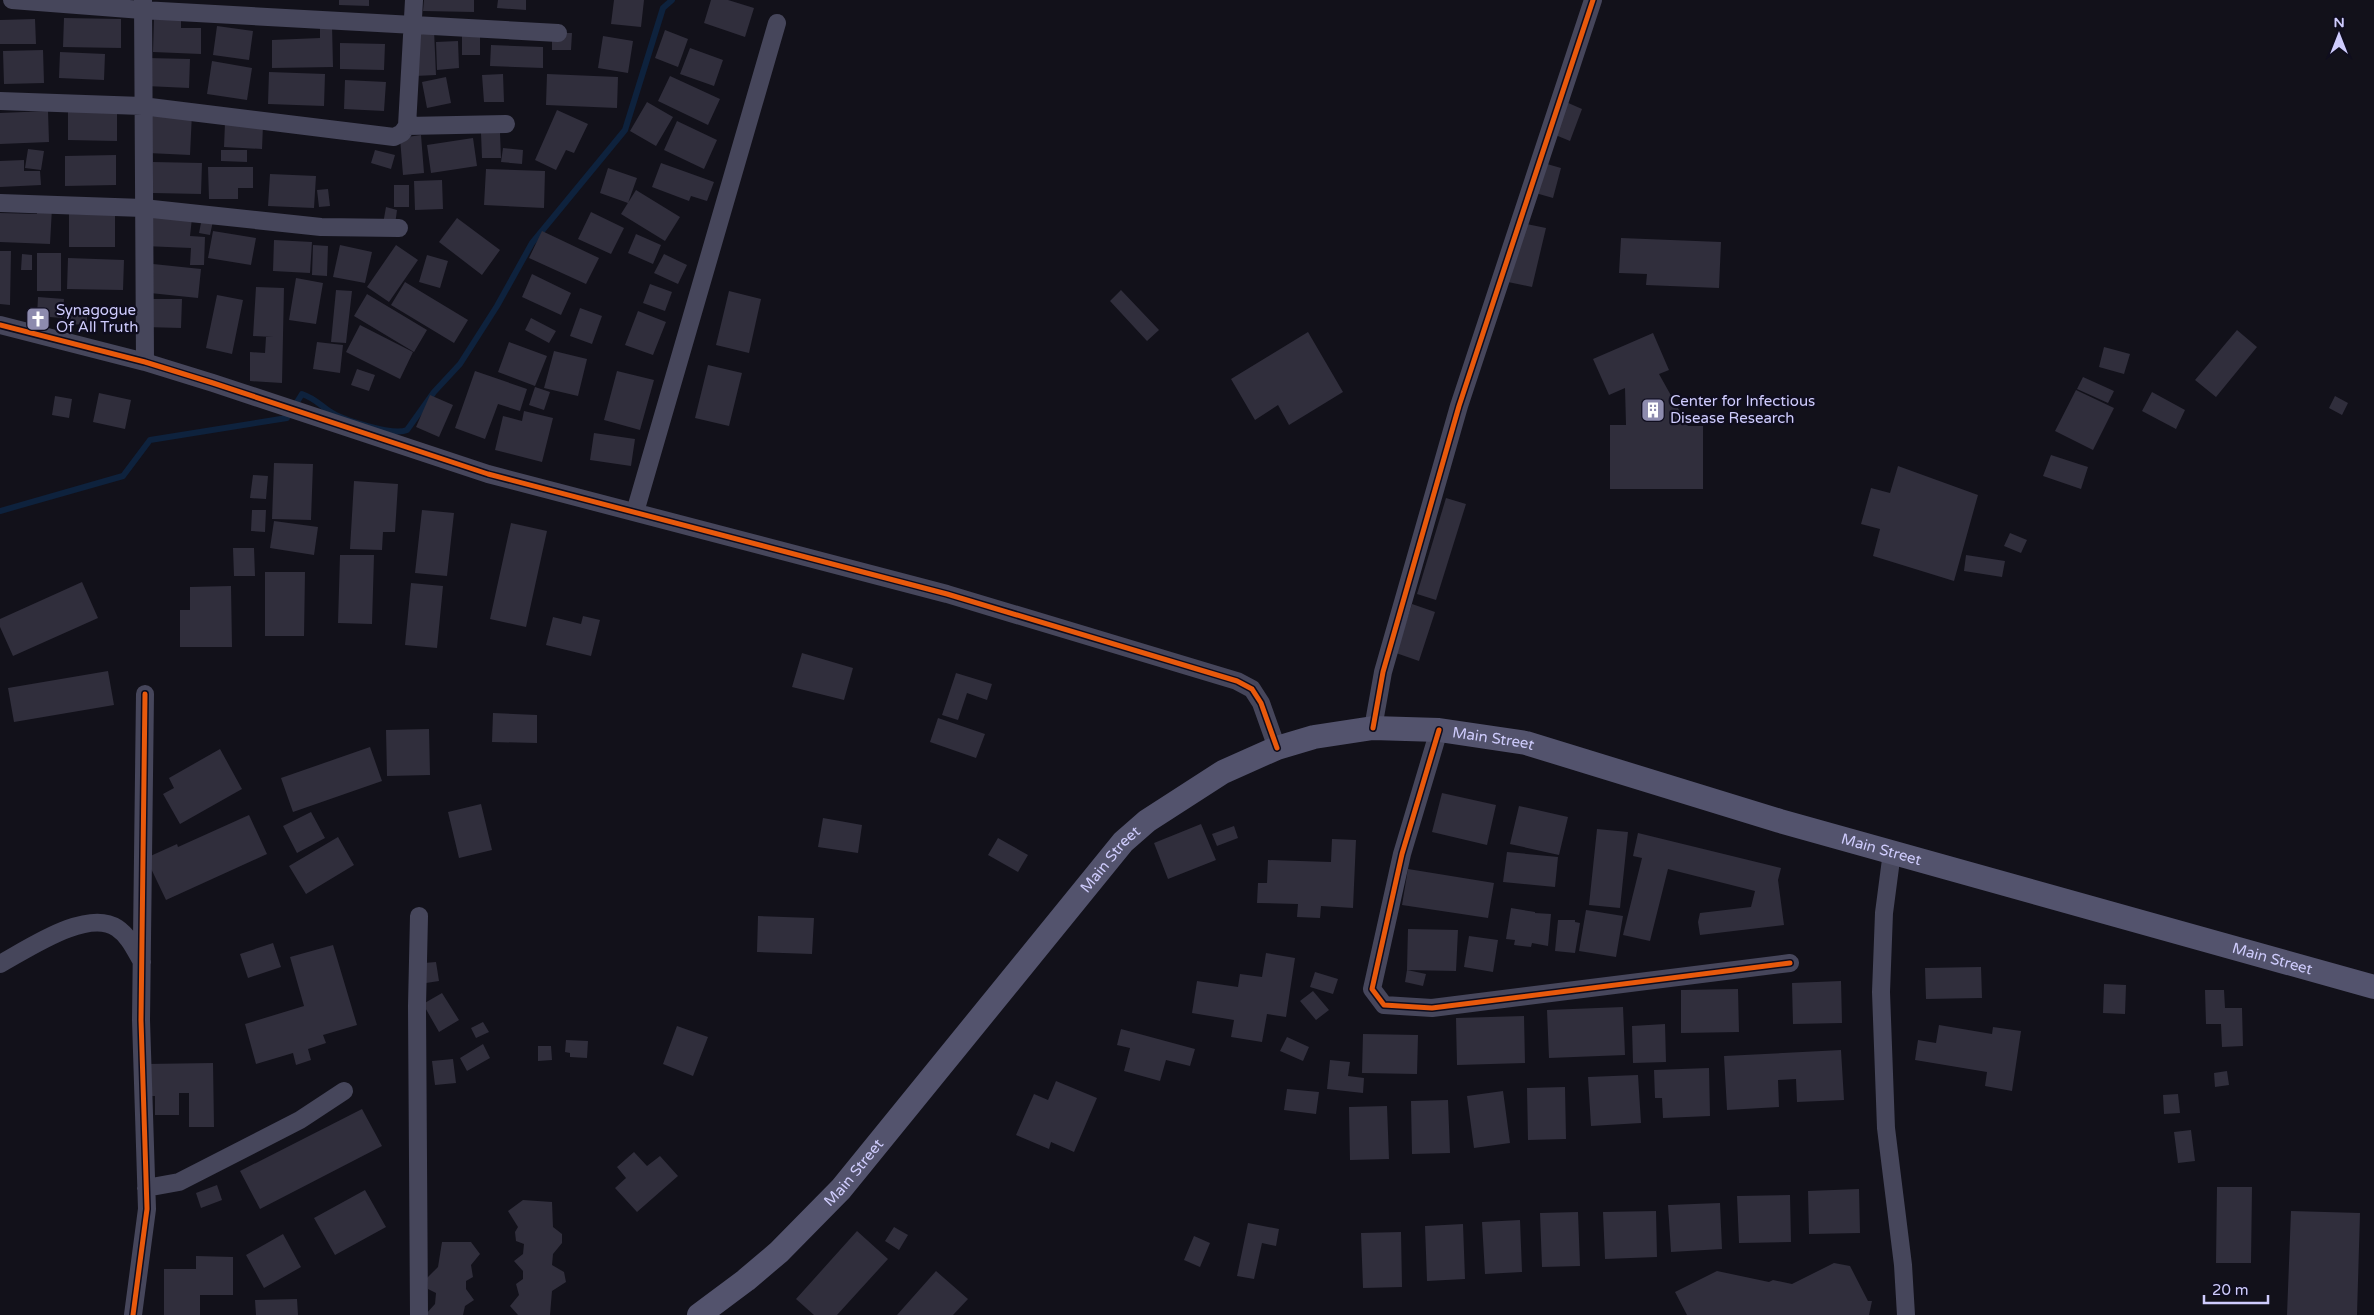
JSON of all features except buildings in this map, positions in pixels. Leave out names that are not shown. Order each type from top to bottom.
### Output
[{"type":"main road","name":"Main Street","points":[[700,1315],[779,1252],[841,1189],[1123,842],[1146,822],[1223,772],[1277,748],[1314,738],[1373,728],[1438,730],[1526,743],[1780,821],[2374,987]]},
{"type":"street","points":[[12,0],[142,5],[413,26],[558,33]]},
{"type":"street","points":[[0,101],[142,106],[394,136],[402,133],[407,126],[414,0]]},
{"type":"street","points":[[1373,728],[1383,672],[1459,406],[1593,0]]},
{"type":"street","points":[[142,5],[145,362]]},
{"type":"street","points":[[635,512],[777,23]]},
{"type":"street","points":[[407,126],[506,124]]},
{"type":"street","points":[[0,203],[143,208],[321,227],[399,228]]},
{"type":"street","points":[[0,325],[145,362],[455,464],[947,594],[1237,681],[1252,689],[1261,703],[1277,748]]},
{"type":"street","points":[[133,1315],[147,1209],[140,1020],[145,694]]},
{"type":"street","points":[[1438,730],[1402,854],[1372,989],[1384,1005],[1432,1008],[1790,963]]},
{"type":"street","points":[[1892,852],[1884,913],[1881,992],[1886,1128],[1903,1265],[1906,1315]]},
{"type":"street","points":[[419,916],[417,1006],[419,1315]]},
{"type":"street","points":[[0,964],[69,927],[96,922],[116,927],[131,942],[142,962]]},
{"type":"street","points":[[146,1188],[179,1182],[300,1120],[344,1091]]},
{"type":"waterway","points":[[0,511],[123,476],[150,440],[287,418],[302,394],[313,399],[336,415],[356,423],[391,431],[407,430],[434,392],[460,364],[497,306],[532,243],[625,130],[663,8],[672,0]]},
{"type":"cycle path","points":[[1373,728],[1383,672],[1459,406],[1593,0]]},
{"type":"cycle path","points":[[0,325],[145,362],[488,474],[947,594],[1237,681],[1252,689],[1261,703],[1277,748]]},
{"type":"cycle path","points":[[133,1315],[147,1209],[141,1020],[145,694]]},
{"type":"cycle path","points":[[1439,730],[1402,854],[1372,989],[1384,1005],[1432,1008],[1790,963]]},
{"type":"place","name":"Synagogue Of All Truth","points":[[38,319]]},
{"type":"place","name":"Center for Infectious Disease Research","points":[[1653,410]]}]
